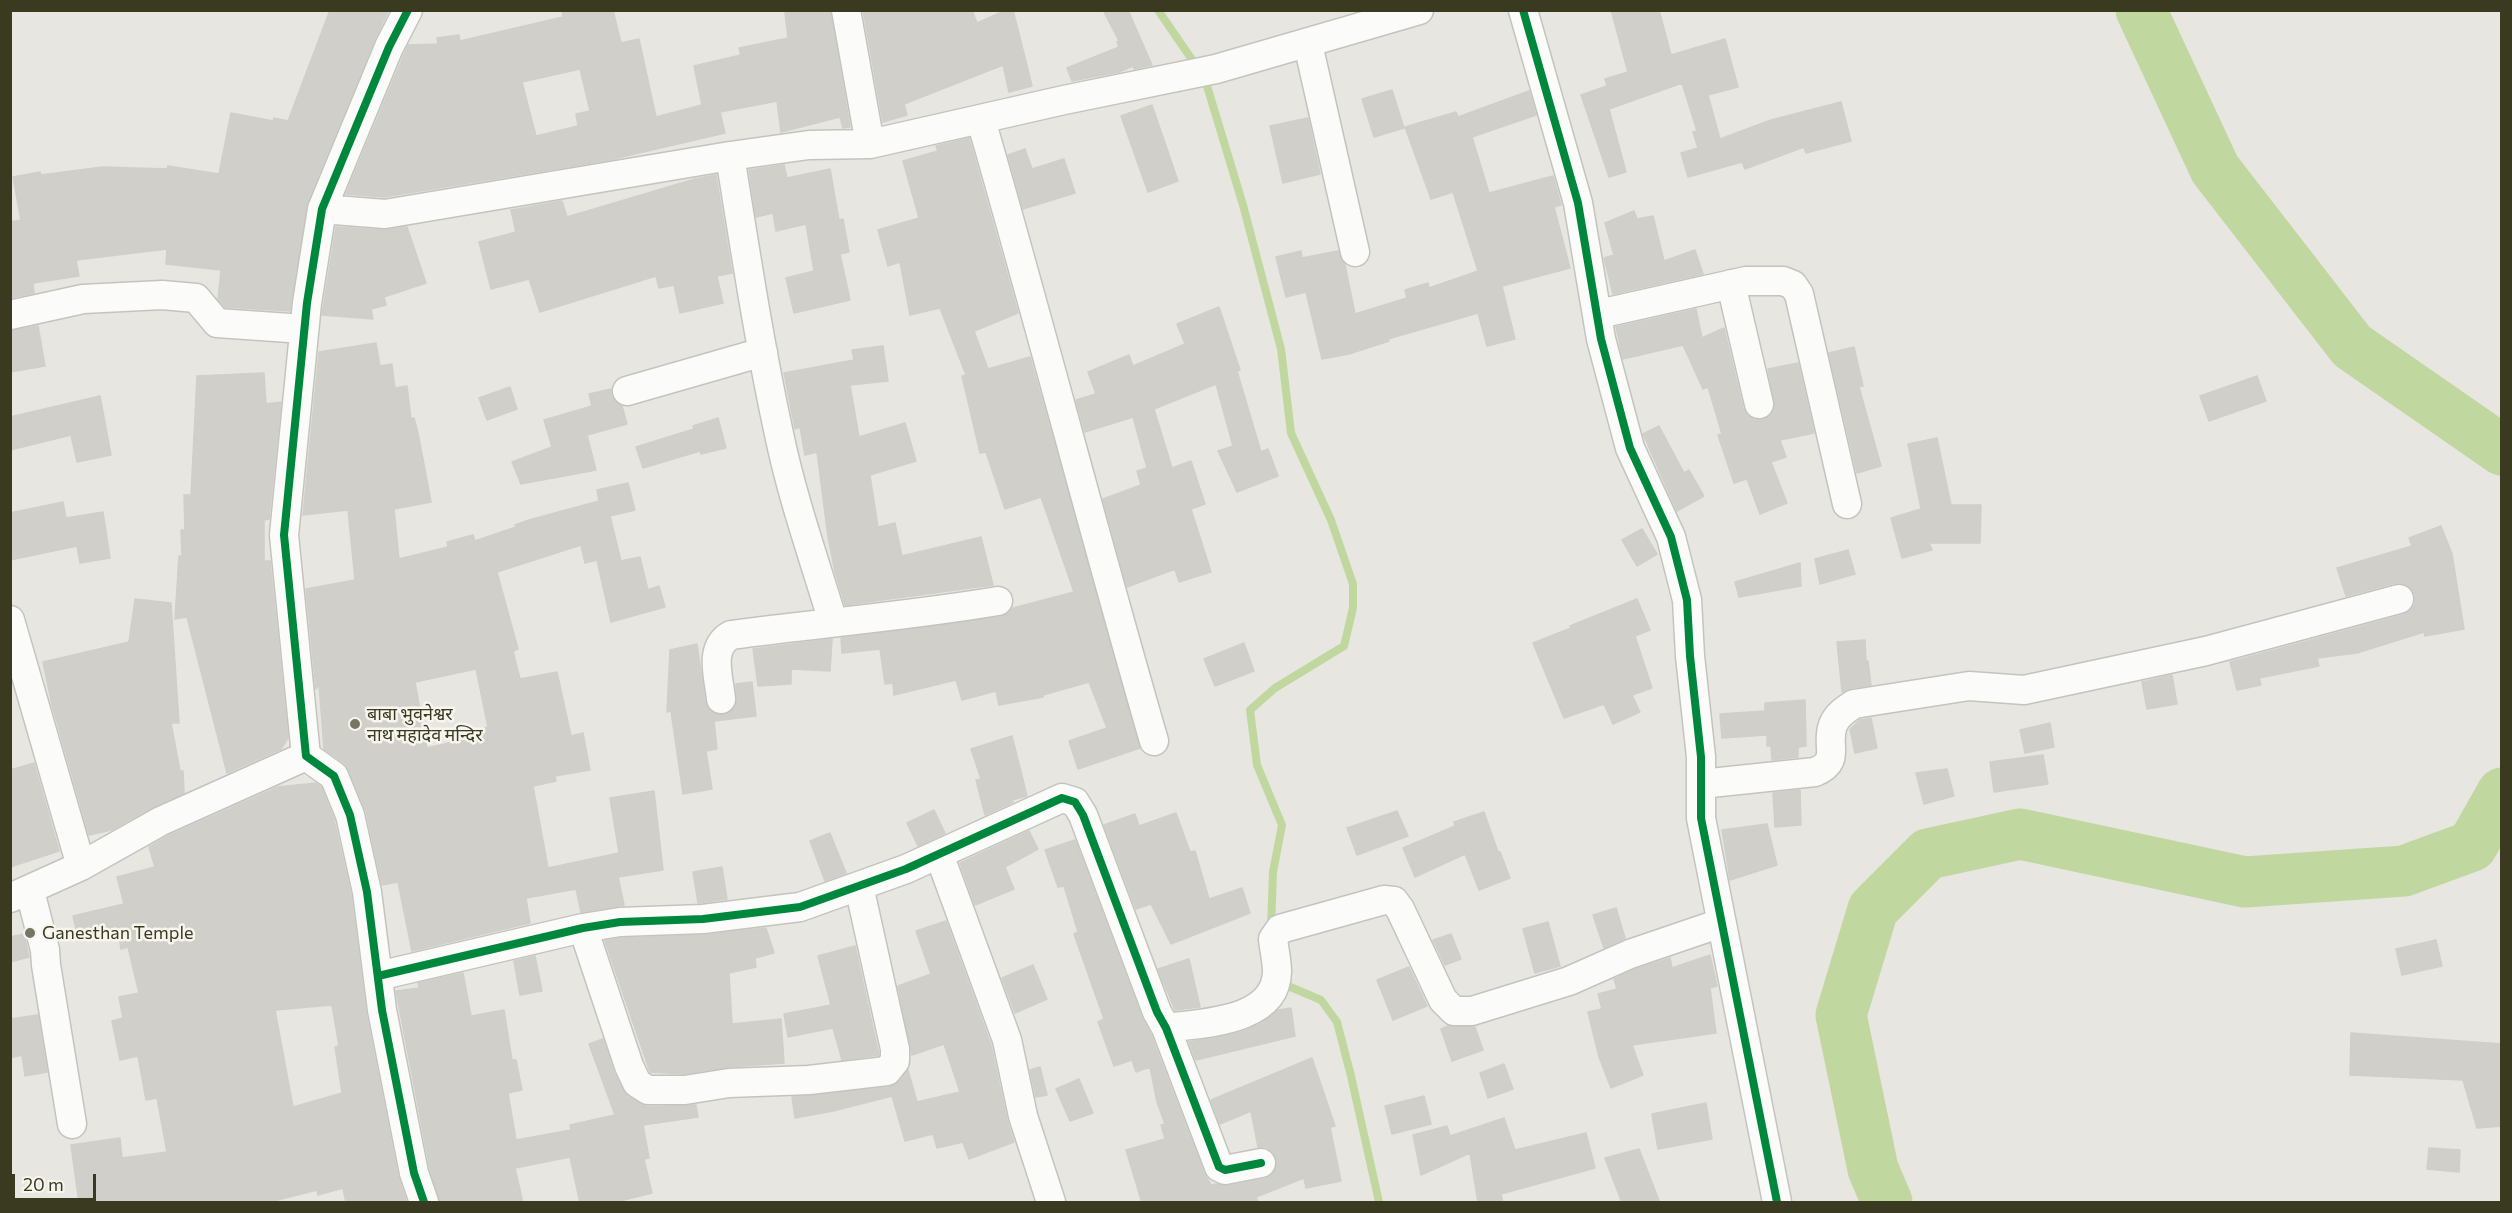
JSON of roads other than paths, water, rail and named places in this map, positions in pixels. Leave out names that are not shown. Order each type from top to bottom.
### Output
[{"type":"street","points":[[306,756],[300,674],[284,535],[304,329],[322,209],[389,47],[408,10]]},
{"type":"street","points":[[846,10],[870,144]]},
{"type":"street","points":[[322,209],[385,214],[730,156],[809,145],[870,144],[1064,100],[1216,69],[1419,10]]},
{"type":"street","points":[[1523,10],[1578,203],[1599,314],[1601,339],[1630,448],[1671,537],[1687,600],[1690,656],[1701,757],[1701,818],[1777,1203]]},
{"type":"street","points":[[1308,44],[1355,252]]},
{"type":"street","points":[[981,120],[1154,741]]},
{"type":"street","points":[[730,156],[763,352],[784,456],[833,622]]},
{"type":"street","points":[[1599,314],[1746,281],[1783,281],[1793,285],[1799,294],[1847,504]]},
{"type":"street","points":[[1731,284],[1759,404]]},
{"type":"street","points":[[10,315],[83,299],[162,295],[196,298],[217,323],[304,329]]},
{"type":"street","points":[[627,391],[763,352]]},
{"type":"street","points":[[1701,784],[1815,772],[1825,768],[1830,760],[1833,726],[1842,712],[1854,705],[1969,686],[2024,690],[2206,651],[2399,599]]},
{"type":"street","points":[[722,699],[716,651],[722,640],[731,635],[833,622],[917,615],[998,601]]},
{"type":"street","points":[[10,620],[81,866]]},
{"type":"street","points":[[72,1124],[45,950],[20,895],[81,866],[160,821],[306,756]]},
{"type":"street","points":[[306,756],[334,776],[350,815],[367,892],[382,1010],[412,1162],[424,1203]]},
{"type":"street","points":[[378,976],[583,928],[620,922],[703,919],[800,907],[906,869],[1062,798],[1075,802],[1083,815],[1157,1012],[1166,1028],[1219,1167],[1225,1170],[1261,1163]]},
{"type":"street","points":[[939,854],[1007,1040],[1023,1116],[1051,1203]]},
{"type":"street","points":[[583,928],[628,1066],[637,1083],[648,1090],[685,1090],[729,1083],[809,1080],[887,1071],[895,1061],[895,1049],[859,886]]},
{"type":"street","points":[[1166,1028],[1230,1019],[1263,1004],[1274,986],[1277,973],[1273,939],[1280,929],[1383,900],[1394,901],[1400,909],[1443,1000],[1454,1011],[1472,1011],[1569,981],[1630,954],[1721,923]]},
{"type":"waterway","points":[[1158,10],[1195,64]]},
{"type":"waterway","points":[[2141,10],[2215,169],[2352,346],[2502,450]]},
{"type":"waterway","points":[[1207,86],[1243,205],[1281,349],[1291,433],[1331,520],[1353,584],[1353,608],[1344,646],[1275,688],[1250,710],[1257,765],[1282,825],[1273,872],[1271,929]]},
{"type":"waterway","points":[[1887,1202],[1873,1169],[1841,1015],[1873,909],[1928,854],[2020,834],[2245,882],[2404,871],[2472,846],[2502,793]]},
{"type":"waterway","points":[[1281,983],[1321,1000],[1337,1022],[1379,1202]]},
{"type":"place","name":"बाबा भुवनेश्वर नाथ महादेव मन्दिर","points":[[355,724]]},
{"type":"place","name":"Ganesthan Temple","points":[[30,933]]}]
